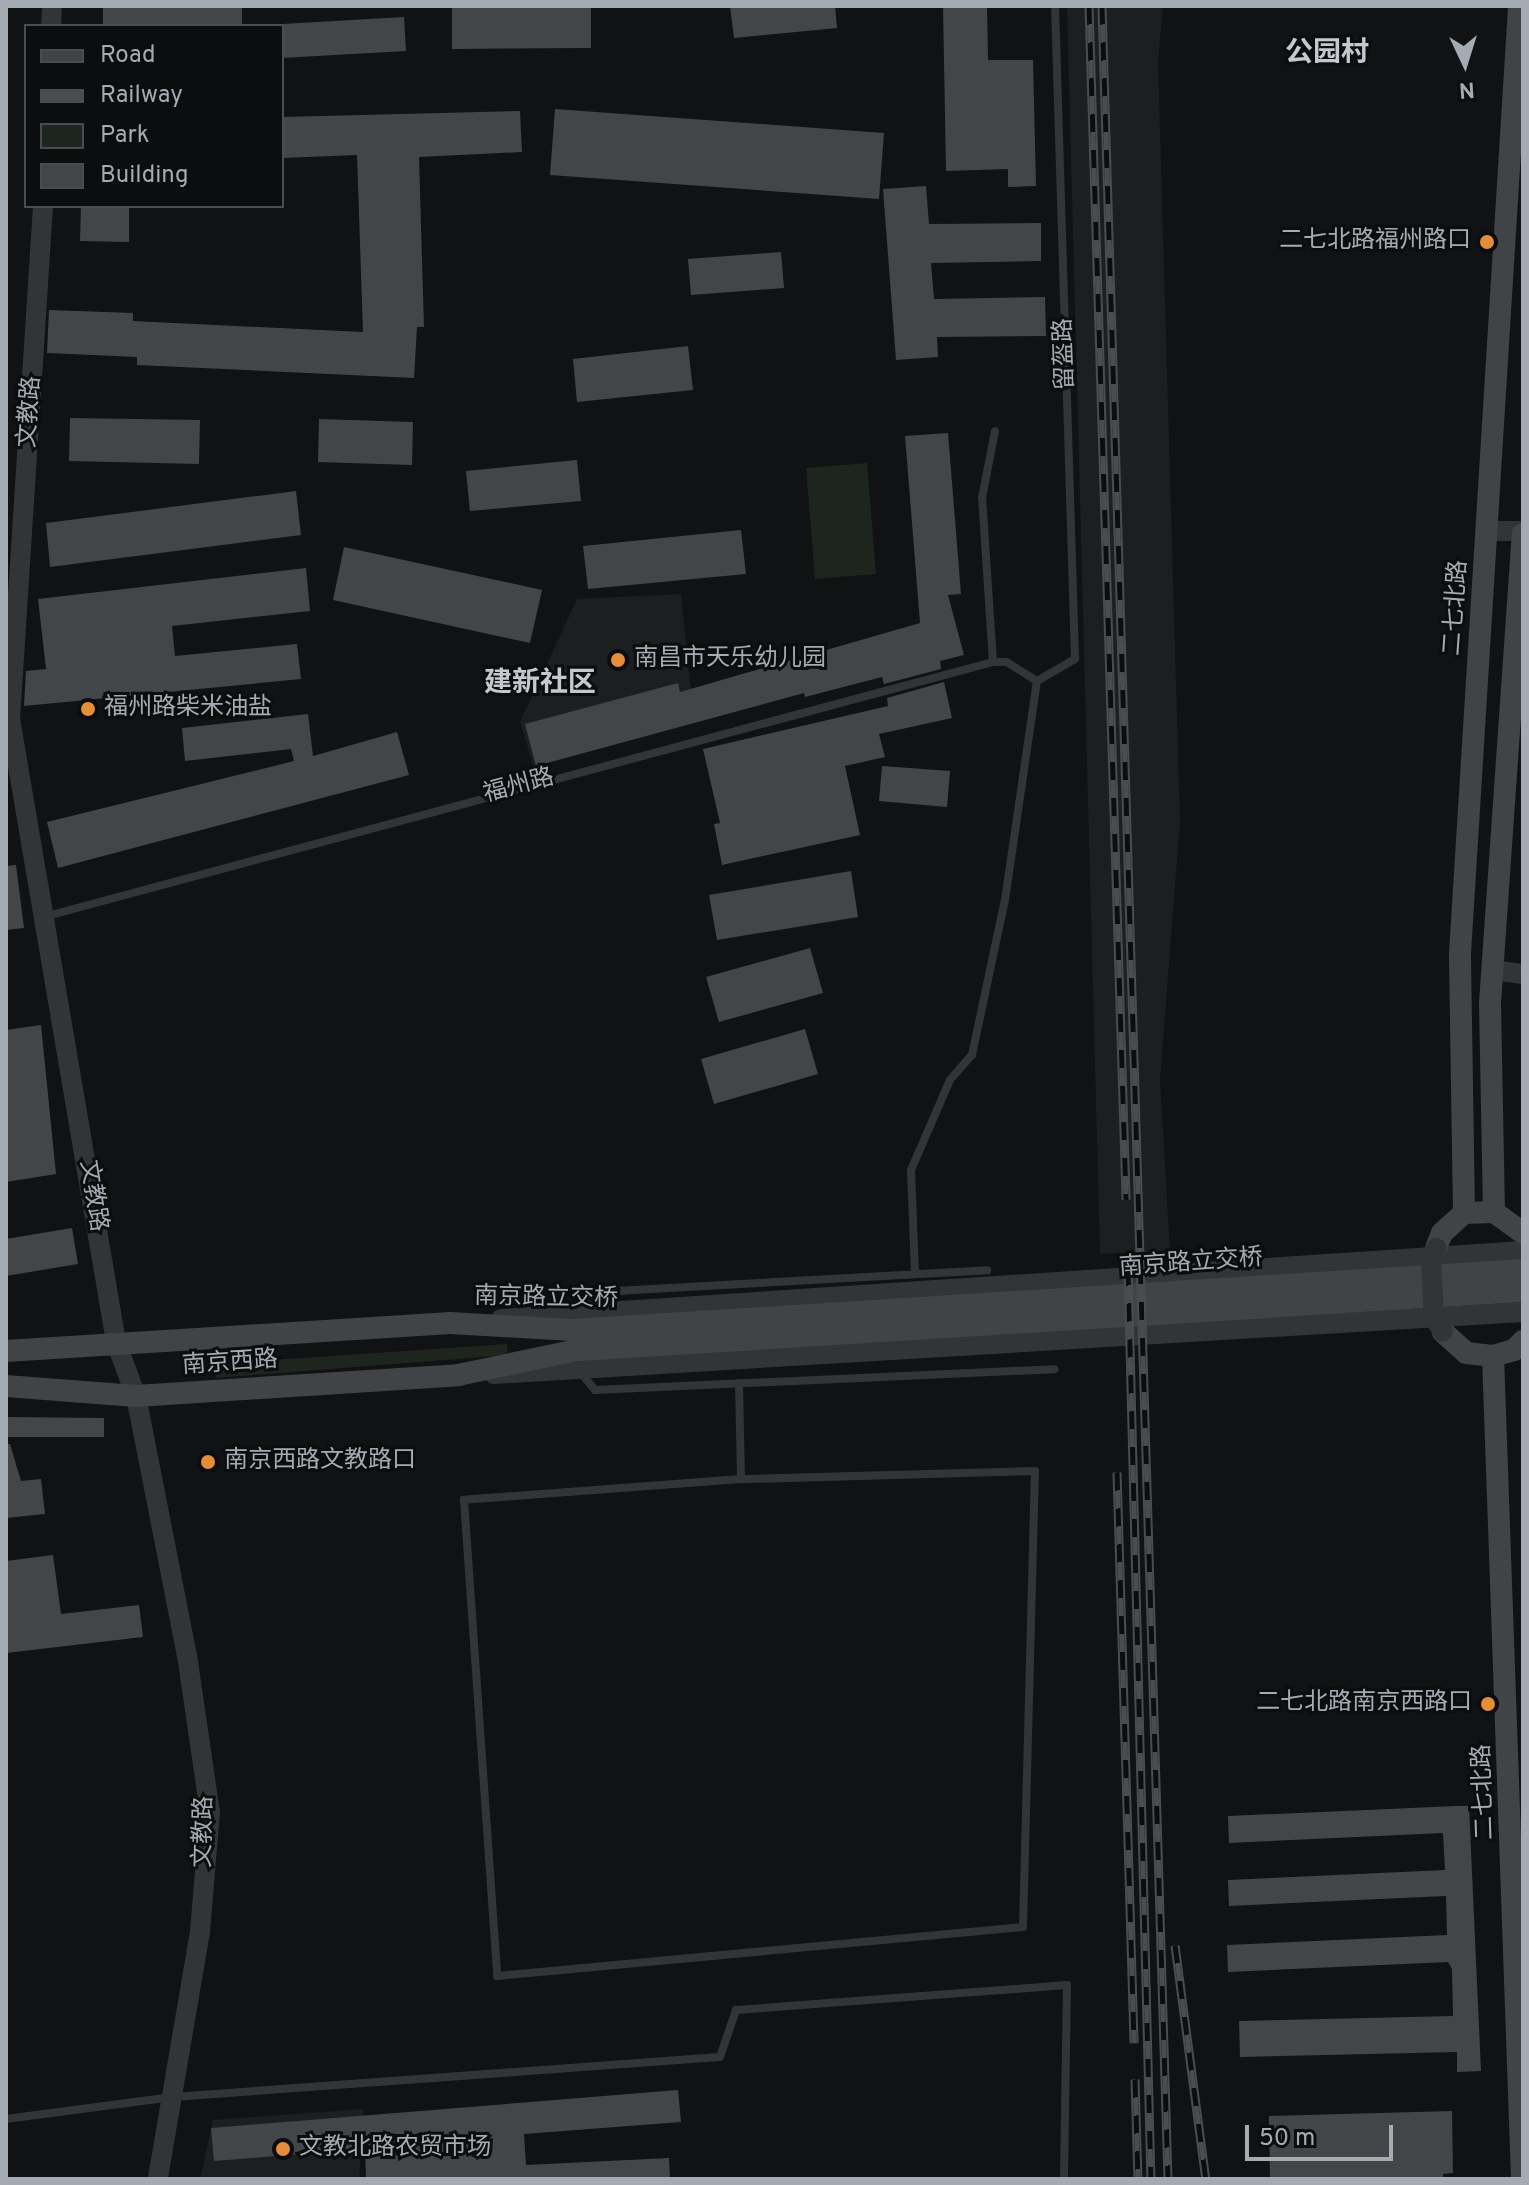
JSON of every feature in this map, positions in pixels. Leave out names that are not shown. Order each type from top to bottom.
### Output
[{"type":"main road","name":"二七北路","points":[[1464,1213],[1460,953],[1489,531],[1519,6]]},
{"type":"main road","points":[[1494,1212],[1493,970],[1523,532]]},
{"type":"main road","points":[[1436,1248],[1442,1233],[1464,1213],[1494,1212],[1523,1233]]},
{"type":"main road","name":"南京路立交桥","points":[[450,1323],[572,1330],[1523,1270]]},
{"type":"main road","name":"南京路立交桥","points":[[458,1375],[578,1350],[1523,1291]]},
{"type":"main road","name":"南京西路","points":[[6,1351],[450,1323]]},
{"type":"main road","points":[[1443,1332],[1466,1353],[1493,1356],[1514,1350],[1523,1341]]},
{"type":"main road","name":"二七北路","points":[[1493,1356],[1516,1730],[1522,2179]]},
{"type":"main road","name":"南京西路","points":[[6,1386],[136,1396],[458,1375]]},
{"type":"street","name":"文教路","points":[[43,208],[10,719],[47,916],[116,1342],[136,1396],[187,1655],[210,1812],[200,1932],[158,2179]]},
{"type":"street","points":[[1489,531],[1523,532]]},
{"type":"street","points":[[1493,970],[1523,974]]},
{"type":"street","points":[[1436,1248],[1431,1262],[1434,1317],[1443,1332]]},
{"type":"street","name":"南京路立交桥","points":[[450,1323],[575,1312],[1523,1251]]},
{"type":"street","points":[[458,1375],[580,1372],[1523,1312]]},
{"type":"lane","name":"留盔路","points":[[1037,681],[1075,659],[1055,6]]},
{"type":"lane","points":[[915,1274],[911,1170],[950,1080],[972,1055],[1005,900],[1037,681],[1006,662],[993,662],[982,498],[995,431]]},
{"type":"lane","name":"福州路","points":[[47,916],[993,662]]},
{"type":"lane","points":[[575,1312],[598,1292],[987,1270]]},
{"type":"lane","points":[[580,1372],[595,1390],[1055,1369]]},
{"type":"lane","points":[[739,1383],[741,1479]]},
{"type":"lane","points":[[1035,1471],[1023,1927],[497,1976],[464,1500],[741,1479],[1035,1471]]},
{"type":"lane","points":[[6,2119],[173,2097],[720,2057],[736,2010],[1067,1985],[1064,2179]]},
{"type":"shaded area","points":[[1067,6],[1163,6],[1158,61],[1180,821],[1160,1079],[1170,1251],[1100,1254]]},
{"type":"shaded area","name":"南昌市天乐幼儿园","points":[[681,594],[694,722],[534,767],[520,722],[577,599]]},
{"type":"shaded area","name":"文教北路农贸市场","points":[[363,2109],[359,2179],[200,2179],[213,2120]]},
{"type":"green space","points":[[867,463],[876,574],[815,579],[806,468]]},
{"type":"green space","points":[[507,1344],[508,1355],[216,1378],[215,1364]]},
{"type":"building","points":[[103,6],[242,6],[242,24],[103,24]]},
{"type":"building","points":[[452,6],[591,6],[591,48],[452,49]]},
{"type":"building","points":[[730,6],[835,6],[837,28],[734,38]]},
{"type":"building","points":[[943,6],[987,6],[988,60],[1033,60],[1036,186],[1008,187],[1008,169],[946,171]]},
{"type":"building","points":[[404,17],[406,51],[284,58],[282,24]]},
{"type":"building","points":[[555,109],[884,133],[879,199],[550,175]]},
{"type":"building","points":[[520,111],[522,152],[419,157],[424,327],[417,327],[414,378],[137,365],[137,357],[47,353],[49,310],[133,313],[133,321],[363,332],[357,155],[284,158],[284,117]]},
{"type":"building","points":[[926,186],[929,224],[1041,223],[1041,261],[931,263],[934,299],[1045,297],[1046,336],[937,337],[938,357],[896,360],[883,189]]},
{"type":"building","points":[[81,208],[129,208],[129,242],[80,241]]},
{"type":"building","points":[[781,252],[784,288],[691,295],[688,259]]},
{"type":"building","points":[[688,346],[693,390],[577,402],[573,359]]},
{"type":"building","points":[[70,418],[200,420],[199,464],[69,461]]},
{"type":"building","points":[[319,419],[413,422],[412,465],[318,462]]},
{"type":"building","points":[[948,433],[961,594],[948,595],[964,655],[940,661],[941,669],[884,684],[882,677],[805,697],[804,693],[536,766],[525,724],[678,683],[680,692],[920,623],[905,436]]},
{"type":"building","points":[[577,460],[581,501],[470,511],[466,471]]},
{"type":"building","points":[[296,491],[301,535],[50,567],[46,523]]},
{"type":"building","points":[[741,530],[746,574],[588,589],[583,546]]},
{"type":"building","points":[[344,547],[542,590],[530,643],[333,600]]},
{"type":"building","points":[[306,568],[310,611],[172,626],[175,656],[297,644],[301,679],[24,706],[26,671],[46,669],[38,599]]},
{"type":"building","points":[[944,682],[952,718],[879,734],[885,757],[845,766],[860,835],[722,865],[714,824],[720,823],[703,749],[888,706],[887,698]]},
{"type":"building","points":[[308,714],[313,756],[397,732],[409,775],[58,868],[47,822],[294,761],[291,749],[185,761],[182,728]]},
{"type":"building","points":[[882,766],[950,771],[947,807],[879,801]]},
{"type":"building","points":[[16,865],[24,928],[6,930],[6,866]]},
{"type":"building","points":[[851,871],[858,917],[717,940],[709,895]]},
{"type":"building","points":[[810,948],[823,993],[719,1022],[706,977]]},
{"type":"building","points":[[41,1025],[56,1174],[6,1182],[6,1030]]},
{"type":"building","points":[[805,1029],[818,1074],[714,1104],[701,1059]]},
{"type":"building","points":[[72,1228],[78,1264],[6,1276],[6,1239]]},
{"type":"building","points":[[8,1417],[104,1418],[104,1437],[8,1437]]},
{"type":"building","points":[[6,1444],[10,1444],[21,1481],[41,1479],[45,1514],[6,1518]]},
{"type":"building","points":[[53,1555],[61,1614],[139,1605],[143,1637],[6,1653],[6,1561]]},
{"type":"building","points":[[1469,1806],[1481,2071],[1457,2072],[1457,2052],[1240,2057],[1239,2021],[1453,2016],[1452,1969],[1448,1962],[1228,1972],[1227,1945],[1447,1935],[1446,1896],[1229,1906],[1228,1880],[1445,1870],[1443,1833],[1229,1843],[1228,1816]]},
{"type":"building","points":[[678,2090],[681,2122],[524,2134],[526,2165],[669,2158],[670,2179],[366,2179],[365,2149],[214,2161],[211,2128]]},
{"type":"building","points":[[1452,2111],[1453,2173],[1443,2174],[1443,2179],[1270,2179],[1269,2116]]},
{"type":"railway","points":[[1089,6],[1126,1199]]},
{"type":"railway","points":[[1102,6],[1168,2179]]},
{"type":"railway","points":[[1128,1267],[1151,2179]]},
{"type":"railway","points":[[1117,1472],[1134,2043]]},
{"type":"railway","points":[[1175,1945],[1206,2179]]},
{"type":"railway","points":[[1135,2079],[1138,2179]]},
{"type":"place","name":"二七北路福州路口","points":[[1487,242]]},
{"type":"place","name":"南昌市天乐幼儿园","points":[[618,660]]},
{"type":"place","name":"福州路柴米油盐","points":[[88,709]]},
{"type":"place","name":"南京西路文教路口","points":[[208,1462]]},
{"type":"place","name":"二七北路南京西路口","points":[[1488,1704]]},
{"type":"place","name":"文教北路农贸市场","points":[[283,2149]]},
{"type":"district","name":"公园村","points":[[1327,54]]},
{"type":"district","name":"建新社区","points":[[540,684]]}]
